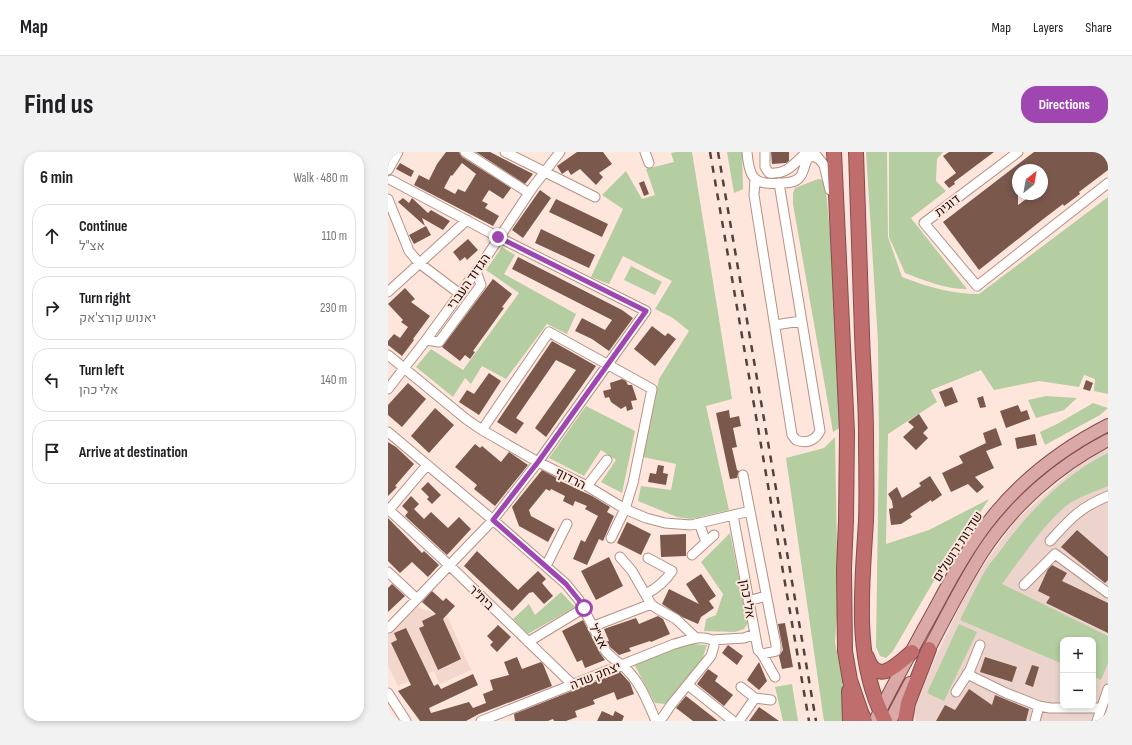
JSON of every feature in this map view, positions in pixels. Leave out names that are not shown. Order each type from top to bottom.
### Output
[{"type":"highway","points":[[834,152],[847,432],[844,569],[846,655],[850,721]]},
{"type":"highway","points":[[856,152],[866,431],[866,520],[862,578],[864,646],[869,677],[882,719]]},
{"type":"highway","points":[[864,646],[872,667],[877,671],[882,672],[894,668],[912,652]]},
{"type":"highway","points":[[905,721],[908,703],[929,649]]},
{"type":"highway","points":[[846,655],[850,680],[865,721]]},
{"type":"main road","name":"שדרות ירושלים","points":[[882,719],[912,652],[954,573],[975,540],[999,508],[1016,490],[1054,458],[1108,425]]},
{"type":"main road","name":"שדרות ירושלים","points":[[882,719],[929,649],[970,573],[990,542],[1010,517],[1025,500],[1062,469],[1108,440]]},
{"type":"street","points":[[388,170],[398,152]]},
{"type":"street","points":[[465,152],[529,193]]},
{"type":"street","points":[[506,152],[595,197]]},
{"type":"street","name":"הגדוד העברי","points":[[388,389],[460,294],[498,237],[560,152]]},
{"type":"street","points":[[645,152],[649,163]]},
{"type":"street","points":[[747,152],[748,165],[755,179],[760,183],[769,184],[793,182],[799,178],[808,158],[817,155],[824,165],[830,185],[839,256]]},
{"type":"street","points":[[765,152],[765,167],[769,173],[778,174],[786,171],[807,152]]},
{"type":"street","name":"דוגית","points":[[1018,152],[924,223],[977,286],[1108,183]]},
{"type":"street","points":[[755,179],[754,195],[792,435],[796,440],[808,442],[814,440],[820,431],[778,184]]},
{"type":"street","points":[[389,181],[646,311],[538,462],[493,520],[389,628]]},
{"type":"street","points":[[388,199],[409,252],[419,263],[460,294]]},
{"type":"street","points":[[388,292],[467,220]]},
{"type":"street","points":[[426,340],[439,342],[481,285],[476,271]]},
{"type":"street","points":[[775,325],[801,321]]},
{"type":"street","points":[[482,430],[549,332],[652,389],[633,482],[625,509],[611,538]]},
{"type":"street","name":"הרדוף","points":[[388,355],[466,419],[482,430],[538,462],[588,486],[625,509],[646,518],[665,523],[691,525],[750,511]]},
{"type":"street","name":"אצ\"ל","points":[[388,432],[493,520],[566,584],[584,608],[609,656],[628,670],[635,678],[656,721]]},
{"type":"street","points":[[588,486],[607,460]]},
{"type":"street","points":[[389,510],[427,465]]},
{"type":"street","points":[[743,475],[776,651],[762,654]]},
{"type":"street","points":[[1050,541],[1073,516],[1086,506],[1108,496]]},
{"type":"street","name":"בית\"ר","points":[[389,510],[449,565],[573,684]]},
{"type":"street","name":"אלי כהן","points":[[733,515],[758,650],[762,654],[775,677]]},
{"type":"street","points":[[546,566],[567,524]]},
{"type":"street","points":[[699,524],[706,542]]},
{"type":"street","points":[[692,555],[714,535]]},
{"type":"street","points":[[1024,584],[1055,554],[1108,593]]},
{"type":"street","points":[[620,557],[632,571],[651,604],[676,619],[696,638]]},
{"type":"street","points":[[646,594],[666,580],[672,571],[648,558]]},
{"type":"street","points":[[388,572],[417,599]]},
{"type":"street","points":[[748,601],[766,596]]},
{"type":"street","points":[[594,626],[651,604]]},
{"type":"street","points":[[528,642],[584,608]]},
{"type":"street","points":[[660,721],[671,705],[711,656],[713,643],[723,640],[744,638],[755,634]]},
{"type":"street","name":"יצחק שדה","points":[[482,721],[674,644],[696,638],[708,638],[713,643]]},
{"type":"street","points":[[956,692],[967,674],[980,645]]},
{"type":"street","points":[[967,674],[1039,706],[1050,708],[1102,708]]},
{"type":"street","points":[[688,685],[733,721]]},
{"type":"street","points":[[740,687],[755,698],[771,700]]},
{"type":"street","points":[[1097,721],[1108,689]]},
{"type":"street","points":[[388,693],[406,721]]},
{"type":"street","points":[[739,721],[755,698]]},
{"type":"street","points":[[388,701],[401,721]]},
{"type":"street","points":[[649,706],[660,710],[671,705]]},
{"type":"street","points":[[1035,721],[1039,706]]},
{"type":"shaded area","points":[[1108,449],[1108,721],[916,721],[913,710],[930,669],[971,583],[1015,521],[1072,471],[1095,455]]},
{"type":"shaded area","points":[[417,607],[448,618],[471,670],[440,684],[434,671],[398,686],[388,666],[388,635]]},
{"type":"green space","points":[[692,152],[732,399],[706,406],[729,510],[691,519],[677,517],[638,501],[641,486],[671,490],[676,464],[643,457],[659,379],[689,331],[673,318],[655,309],[672,281],[623,256],[609,284],[591,277],[623,209],[602,195],[626,171],[642,199],[655,195],[646,169],[674,162],[671,153]]},
{"type":"green space","points":[[727,152],[742,152],[743,189],[734,193]]},
{"type":"green space","points":[[866,152],[887,152],[888,237],[902,277],[931,287],[950,291],[979,294],[1108,197],[1108,394],[1094,391],[1095,379],[1084,375],[1079,387],[1039,381],[994,390],[981,370],[931,390],[937,402],[888,434],[886,544],[929,530],[989,499],[932,584],[893,651],[886,658],[880,656],[876,647],[879,441],[878,342]]},
{"type":"green space","points":[[889,152],[943,152],[937,159],[936,181],[946,191],[911,218],[967,289],[943,286],[905,273],[889,237]]},
{"type":"green space","points":[[818,179],[825,180],[834,274],[841,427],[833,432],[793,204],[793,193],[795,188]]},
{"type":"green space","points":[[502,247],[515,255],[504,274],[576,314],[567,334],[547,324],[506,379],[482,366],[471,384],[465,378],[453,397],[416,367],[431,349],[463,370],[519,293],[486,270]]},
{"type":"green space","points":[[631,266],[662,282],[655,295],[624,280]]},
{"type":"green space","points":[[1046,396],[1077,398],[1064,410],[1036,418],[1028,400]]},
{"type":"green space","points":[[1093,403],[1108,408],[1100,415],[1045,445],[1040,432]]},
{"type":"green space","points":[[586,406],[635,431],[622,493],[601,482],[616,460],[601,450],[584,476],[549,458]]},
{"type":"green space","points":[[835,437],[838,602],[835,642],[843,682],[843,721],[824,721],[786,458],[824,448]]},
{"type":"green space","points":[[1108,453],[1108,486],[1076,500],[1057,514],[1032,543],[1002,584],[1108,636],[1108,663],[1101,680],[1096,678],[1096,637],[1060,637],[1060,663],[960,620],[986,570],[1011,536],[1048,495],[1062,483],[1092,462]]},
{"type":"green space","points":[[730,533],[748,623],[744,629],[735,632],[704,631],[706,619],[716,615],[723,594],[701,562]]},
{"type":"green space","points":[[561,592],[575,607],[528,634],[513,619],[529,604],[535,615]]},
{"type":"green space","points":[[959,624],[977,632],[944,701],[927,693]]},
{"type":"green space","points":[[692,644],[707,645],[702,660],[667,704],[655,703],[634,664],[672,649]]},
{"type":"green space","points":[[792,684],[798,721],[783,721],[775,687]]},
{"type":"building","points":[[446,152],[459,152],[462,157],[511,188],[503,199],[489,190],[482,201],[488,204],[485,208],[499,216],[493,226],[414,185],[419,175],[429,180],[437,164]],"holes":[[[462,163],[476,174],[465,192],[458,189],[455,194],[444,188],[451,175],[452,176]]]},
{"type":"building","points":[[476,152],[490,152],[533,174],[525,184]]},
{"type":"building","points":[[577,152],[603,152],[612,164],[599,173],[603,177],[596,185],[580,169],[571,175],[568,170],[562,174],[557,166]]},
{"type":"building","points":[[771,152],[789,152],[789,161],[786,163],[772,164]]},
{"type":"building","points":[[949,152],[994,152],[954,182],[955,184],[949,188],[944,182],[956,173],[943,156]]},
{"type":"building","points":[[1034,152],[1108,152],[1108,170],[1079,192],[1080,194],[1064,206],[1063,204],[979,270],[943,222],[1012,169],[1012,200],[1018,200],[1018,205],[1025,200],[1048,200],[1048,164],[1018,164]]},
{"type":"building","points":[[400,163],[414,171],[411,177],[396,169]]},
{"type":"building","points":[[644,181],[649,194],[644,196],[639,183]]},
{"type":"building","points":[[540,190],[551,198],[523,238],[512,230]]},
{"type":"building","points":[[403,198],[409,203],[412,198],[428,213],[431,210],[450,221],[443,230],[422,218],[425,226],[398,202]]},
{"type":"building","points":[[556,199],[608,224],[602,237],[549,212]]},
{"type":"building","points":[[426,226],[431,235],[414,244],[409,235]]},
{"type":"building","points":[[541,229],[595,255],[589,268],[535,243]]},
{"type":"building","points":[[468,239],[478,250],[467,260],[465,257],[460,261],[453,252]]},
{"type":"building","points":[[518,257],[622,310],[633,318],[609,351],[592,339],[575,331],[582,318],[605,330],[612,320],[512,269]]},
{"type":"building","points":[[493,279],[512,294],[502,307],[504,308],[473,351],[475,352],[470,359],[465,355],[460,361],[442,347]]},
{"type":"building","points":[[405,288],[415,299],[411,302],[430,316],[402,356],[388,345],[388,341],[394,334],[400,338],[408,327],[401,322],[403,320],[388,304]]},
{"type":"building","points":[[652,326],[665,336],[668,333],[676,339],[655,366],[634,349]]},
{"type":"building","points":[[552,341],[596,366],[546,437],[535,428],[576,370],[556,360],[516,418],[524,423],[516,434],[497,422]]},
{"type":"building","points":[[489,373],[501,381],[479,415],[459,402],[467,390],[474,394]]},
{"type":"building","points":[[622,379],[626,381],[628,385],[632,385],[637,400],[631,401],[633,409],[627,411],[626,406],[621,409],[611,402],[609,397],[605,398],[603,391],[611,389],[610,383]]},
{"type":"building","points":[[1086,380],[1093,383],[1090,391],[1083,389]]},
{"type":"building","points":[[408,383],[426,399],[402,427],[388,415],[388,405]]},
{"type":"building","points":[[952,387],[958,402],[945,407],[939,392]]},
{"type":"building","points":[[983,396],[986,407],[980,408],[977,398]]},
{"type":"building","points":[[1018,405],[1021,412],[1027,410],[1030,419],[1006,428],[1000,411]]},
{"type":"building","points":[[435,408],[454,425],[429,453],[411,436]]},
{"type":"building","points":[[729,410],[730,418],[739,416],[741,426],[733,428],[737,447],[732,448],[737,470],[739,471],[737,478],[730,479],[716,413]]},
{"type":"building","points":[[919,414],[928,428],[923,433],[928,438],[916,450],[903,437],[914,427],[908,422]]},
{"type":"building","points":[[996,428],[1002,445],[986,451],[994,468],[975,477],[984,487],[977,493],[968,484],[951,492],[942,473],[963,463],[959,456],[986,443],[983,433]]},
{"type":"building","points":[[1035,434],[1037,445],[1017,449],[1015,438]]},
{"type":"building","points":[[388,442],[396,447],[414,464],[395,486],[397,487],[388,496]]},
{"type":"building","points":[[475,444],[480,448],[482,446],[501,462],[509,452],[528,465],[495,506],[474,489],[477,485],[455,467]]},
{"type":"building","points":[[658,465],[664,466],[663,473],[668,474],[666,485],[648,482],[650,473],[656,474]]},
{"type":"building","points":[[542,470],[557,478],[556,479],[592,496],[610,507],[607,512],[614,516],[603,541],[599,539],[587,565],[573,559],[581,540],[585,542],[598,516],[585,509],[587,506],[575,501],[573,506],[563,501],[565,496],[551,489],[550,491],[546,489],[529,510],[531,516],[555,529],[548,542],[519,526],[512,507]]},
{"type":"building","points":[[930,476],[942,495],[932,502],[931,500],[910,514],[912,517],[901,524],[891,525],[889,509],[893,508],[892,501],[888,494],[897,487],[902,498],[921,486],[919,483]]},
{"type":"building","points":[[428,482],[441,495],[432,504],[427,499],[429,497],[421,489]]},
{"type":"building","points":[[411,496],[419,504],[414,509],[424,519],[431,512],[448,528],[459,517],[471,529],[447,555],[405,516],[408,512],[402,506]]},
{"type":"building","points":[[388,518],[422,553],[424,551],[439,565],[428,577],[412,562],[400,573],[388,561]]},
{"type":"building","points":[[627,522],[651,534],[641,555],[617,543]]},
{"type":"building","points":[[1077,530],[1108,557],[1108,580],[1105,583],[1061,547]]},
{"type":"building","points":[[686,534],[686,556],[661,557],[660,535]]},
{"type":"building","points":[[477,551],[518,590],[538,571],[546,579],[542,583],[553,596],[544,604],[533,592],[529,593],[512,611],[464,566]]},
{"type":"building","points":[[609,557],[623,586],[596,600],[581,571]]},
{"type":"building","points":[[1052,565],[1067,573],[1062,581],[1108,603],[1108,633],[1046,603],[1050,597],[1038,591],[1048,569]]},
{"type":"building","points":[[701,574],[716,596],[709,601],[714,608],[701,617],[698,624],[682,617],[662,604],[669,589],[699,604],[686,584]]},
{"type":"building","points":[[392,584],[405,596],[388,612],[388,588]]},
{"type":"building","points":[[432,591],[443,601],[446,598],[455,606],[443,619],[461,659],[438,670],[419,628],[424,626],[422,621],[436,614],[422,602]]},
{"type":"building","points":[[658,616],[663,619],[670,634],[651,642],[650,641],[629,648],[631,651],[619,655],[610,647],[604,629],[636,618],[639,624]]},
{"type":"building","points":[[583,620],[605,660],[585,668],[582,660],[577,662],[562,631]]},
{"type":"building","points":[[785,623],[793,667],[782,669],[779,656],[783,650],[778,624]]},
{"type":"building","points":[[498,625],[511,637],[497,652],[490,645],[493,642],[487,636]]},
{"type":"building","points":[[406,628],[434,686],[438,684],[441,689],[473,674],[478,685],[429,708],[431,713],[469,702],[473,708],[486,703],[483,694],[493,690],[490,680],[509,675],[504,662],[517,657],[522,669],[541,662],[552,686],[479,714],[466,721],[420,721],[398,691],[411,685],[391,643],[397,640],[394,633]]},
{"type":"building","points":[[728,645],[743,656],[737,665],[722,653]]},
{"type":"building","points":[[985,657],[1017,667],[1012,682],[980,672]]},
{"type":"building","points":[[759,662],[767,681],[759,690],[747,680]]},
{"type":"building","points":[[1032,665],[1039,667],[1033,687],[1025,684]]},
{"type":"building","points":[[708,669],[718,676],[715,681],[733,695],[724,706],[697,684]]},
{"type":"building","points":[[620,672],[630,683],[634,694],[617,700],[614,692],[593,700],[595,704],[575,711],[577,717],[566,721],[554,721],[553,719],[548,721],[515,721],[514,714]]},
{"type":"building","points":[[969,689],[992,705],[995,695],[1029,709],[1026,721],[936,721],[945,705],[955,710]]},
{"type":"building","points":[[686,696],[718,721],[693,721],[676,708]]},
{"type":"building","points":[[759,707],[779,721],[749,721]]},
{"type":"building","points":[[602,711],[613,716],[615,711],[624,716],[622,721],[597,721]]},
{"type":"railway","points":[[710,152],[809,721]]},
{"type":"railway","points":[[718,152],[816,721]]},
{"type":"route","points":[[498,237],[646,311],[538,462],[493,520],[566,584],[584,608]]}]
